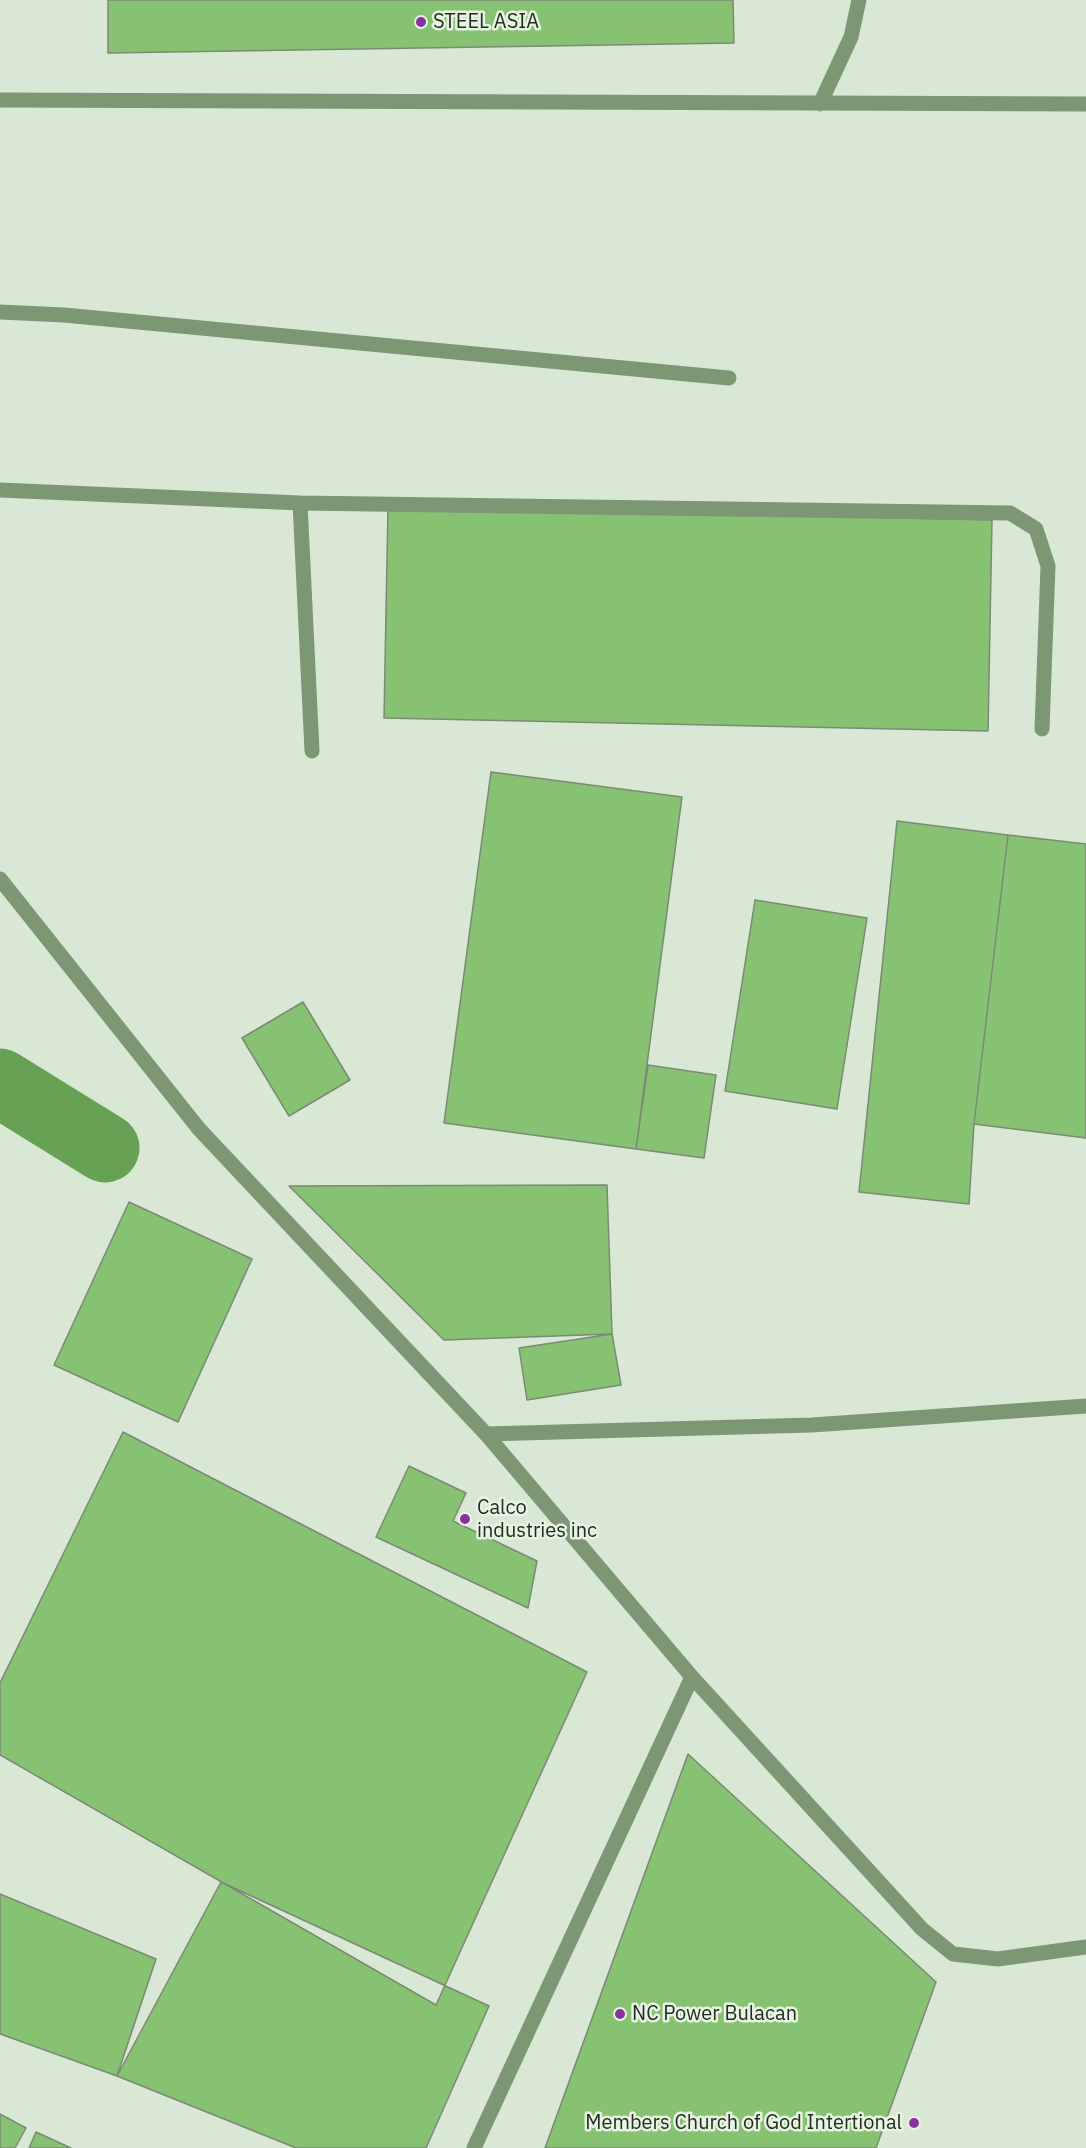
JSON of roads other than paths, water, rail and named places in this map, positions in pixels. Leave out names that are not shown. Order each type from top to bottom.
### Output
[{"type":"street","points":[[820,104],[851,37],[859,0]]},
{"type":"street","points":[[0,100],[1086,104]]},
{"type":"street","points":[[0,312],[76,316],[729,378]]},
{"type":"street","points":[[0,490],[300,503],[1010,513],[1036,529],[1048,566],[1042,729]]},
{"type":"street","points":[[300,503],[312,751]]},
{"type":"street","points":[[0,879],[199,1129],[486,1434],[692,1677],[922,1929],[953,1954],[998,1959],[1086,1947]]},
{"type":"street","points":[[486,1434],[812,1425],[1086,1406]]},
{"type":"street","points":[[474,2148],[692,1677]]},
{"type":"waterway","points":[[0,1083],[105,1148]]},
{"type":"place","name":"STEEL ASIA","points":[[421,22]]},
{"type":"place","name":"Calco industries inc","points":[[465,1519]]},
{"type":"place","name":"NC Power Bulacan","points":[[620,2014]]},
{"type":"place","name":"Members Church of God Intertional","points":[[914,2123]]}]
